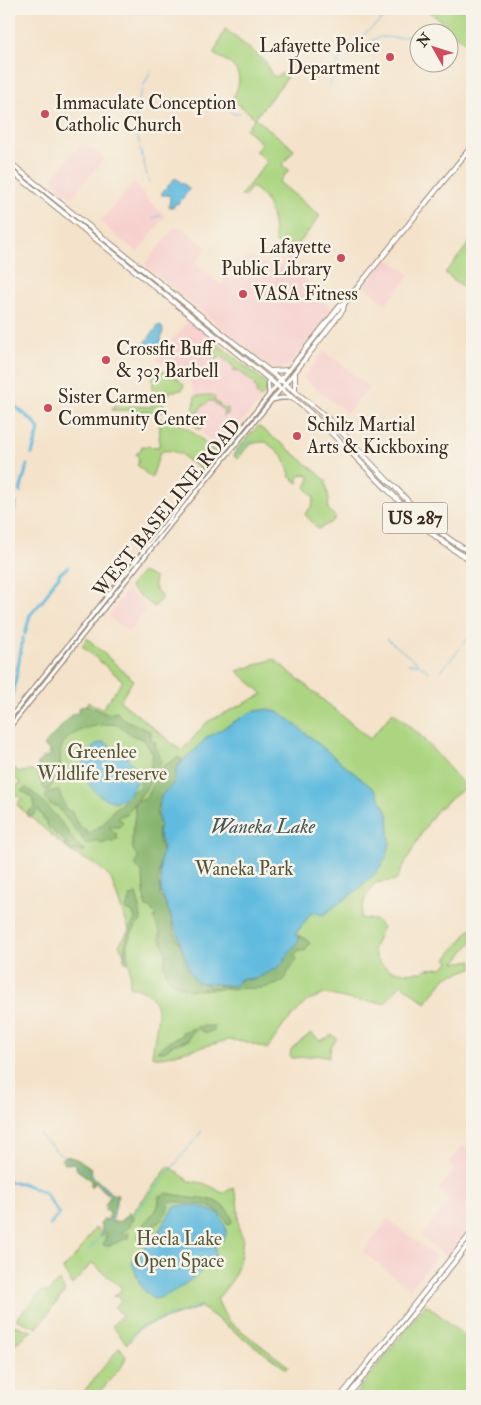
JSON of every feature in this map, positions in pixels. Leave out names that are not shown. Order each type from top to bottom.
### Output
[{"type":"main road","name":"WEST BASELINE ROAD","points":[[9,719],[340,306],[344,304],[472,146]]},
{"type":"main road","name":"US 287","points":[[9,162],[295,391],[334,424],[433,527],[472,553]]},
{"type":"main road","name":"US 287","points":[[9,169],[281,389],[330,431],[429,532],[472,560]]},
{"type":"main road","name":"WEST BASELINE ROAD","points":[[9,728],[295,372],[343,310],[344,304]]},
{"type":"main road","points":[[270,372],[289,370]]},
{"type":"main road","points":[[295,372],[295,391]]},
{"type":"main road","points":[[268,379],[269,395]]},
{"type":"main road","points":[[272,401],[281,398],[291,398]]},
{"type":"main road","points":[[36,685],[40,689]]},
{"type":"main road","points":[[341,1396],[472,1232]]},
{"type":"main road","points":[[348,1396],[472,1240]]},
{"type":"shaded area","points":[[80,144],[93,149],[105,158],[71,198],[51,180]]},
{"type":"shaded area","points":[[134,182],[149,201],[165,216],[138,252],[117,237],[101,221]]},
{"type":"shaded area","points":[[175,227],[182,228],[207,248],[195,263],[221,285],[244,259],[252,257],[261,263],[263,262],[276,273],[288,256],[293,260],[311,287],[331,310],[321,326],[288,366],[277,370],[272,368],[149,269],[145,264]]},
{"type":"shaded area","points":[[388,258],[410,275],[386,304],[364,287]]},
{"type":"shaded area","points":[[189,320],[265,382],[267,386],[266,393],[225,446],[221,448],[205,436],[201,430],[198,430],[189,423],[196,396],[188,377],[177,369],[156,360]]},
{"type":"shaded area","points":[[324,351],[369,387],[347,413],[303,378]]},
{"type":"shaded area","points":[[127,590],[148,607],[129,632],[108,616]]},
{"type":"shaded area","points":[[463,1146],[472,1153],[472,1224],[446,1257],[421,1236],[450,1200],[438,1190],[455,1169],[448,1163]]},
{"type":"shaded area","points":[[388,1219],[436,1257],[410,1289],[363,1252]]},
{"type":"green space","points":[[427,9],[472,9],[472,49],[458,36],[458,22],[442,22]]},
{"type":"green space","points":[[225,29],[265,61],[273,76],[276,77],[282,73],[287,78],[255,118],[232,99],[238,84],[237,72],[229,63],[214,53]]},
{"type":"green space","points":[[255,118],[294,150],[282,165],[289,170],[279,182],[320,216],[294,250],[276,243],[265,199],[252,187],[244,197],[241,195],[267,162],[256,151],[261,144],[258,139],[246,129]]},
{"type":"green space","points":[[472,240],[472,294],[445,273]]},
{"type":"green space","points":[[217,345],[265,382],[267,386],[266,393],[261,398],[256,394],[255,384],[238,370],[233,370],[235,368],[221,356],[218,359],[211,356],[210,352]]},
{"type":"green space","points":[[153,366],[177,378],[184,385],[182,390],[169,392],[169,395],[164,396],[163,409],[166,412],[112,410],[115,405],[152,407]]},
{"type":"green space","points":[[212,395],[215,398],[214,400],[225,409],[228,408],[228,414],[223,416],[224,411],[212,401],[209,401],[203,405],[196,415],[197,420],[203,425],[201,429],[198,429],[189,420],[194,408],[195,396]]},
{"type":"green space","points":[[158,419],[182,425],[216,451],[216,455],[197,479],[194,480],[193,478],[200,468],[187,460],[181,453],[173,451],[160,453],[152,477],[137,465],[139,458],[136,454],[142,446],[159,447],[160,422],[158,422]]},
{"type":"green space","points":[[258,426],[327,481],[325,484],[329,499],[328,509],[336,518],[330,523],[318,529],[305,514],[312,506],[314,497],[305,487],[309,482],[309,477],[306,474],[301,475],[298,478],[298,483],[289,476],[290,474],[283,456],[266,442],[252,444],[238,459],[234,456],[238,448]]},
{"type":"green space","points":[[142,572],[155,578],[154,584],[163,597],[154,607],[130,588],[131,584]]},
{"type":"green space","name":"Waneka Park","points":[[87,638],[133,680],[120,701],[182,751],[207,722],[263,694],[237,671],[274,659],[370,739],[393,712],[420,735],[466,787],[438,809],[424,829],[396,880],[375,883],[365,899],[360,918],[375,920],[383,927],[373,950],[377,958],[387,968],[401,972],[424,972],[426,969],[442,968],[449,962],[446,959],[472,927],[472,942],[455,963],[472,960],[472,968],[446,977],[426,1003],[401,984],[385,1003],[358,1001],[326,994],[308,1000],[284,1025],[267,1049],[244,1041],[229,1040],[163,1057],[152,1056],[158,1016],[157,1009],[153,999],[146,992],[130,987],[130,965],[119,945],[129,930],[111,879],[99,867],[70,851],[17,805],[21,799],[11,790],[21,783],[9,773],[9,764],[19,772],[40,770],[57,738],[88,702],[102,709],[123,681],[82,646]]},
{"type":"green space","points":[[87,705],[107,714],[117,712],[122,718],[151,732],[151,740],[156,742],[155,747],[161,762],[137,801],[145,799],[162,767],[177,758],[182,759],[177,768],[174,783],[157,803],[159,806],[156,816],[159,819],[160,828],[157,830],[163,855],[161,857],[158,882],[160,896],[169,910],[176,937],[182,947],[182,951],[189,959],[196,977],[203,984],[216,987],[218,985],[228,986],[236,979],[239,982],[241,979],[255,979],[300,939],[297,935],[305,938],[310,943],[305,951],[298,950],[295,956],[297,960],[286,978],[281,982],[261,988],[189,990],[169,979],[164,966],[166,954],[160,938],[160,931],[154,919],[156,915],[152,912],[151,908],[146,907],[141,870],[136,867],[138,856],[132,846],[134,806],[136,801],[127,815],[122,815],[118,818],[123,822],[119,827],[109,827],[116,833],[118,839],[112,843],[110,841],[101,844],[98,840],[87,845],[57,806],[50,805],[45,797],[48,792],[58,790],[67,810],[72,812],[77,823],[87,830],[87,834],[89,834],[102,825],[132,791],[138,788],[141,779],[150,771],[153,754],[144,740],[133,736],[117,725],[95,726],[86,728],[66,740],[62,746],[61,754],[61,784],[58,785],[57,781],[55,781],[48,790],[44,789],[37,768],[40,760],[44,757],[50,757],[52,752],[43,746],[73,714],[78,713],[78,708]]},
{"type":"green space","points":[[27,788],[41,800],[76,842],[86,850],[82,852],[75,850],[73,852],[64,845],[66,842],[49,828],[39,810],[37,809],[36,813],[30,817],[27,815],[28,811],[34,809],[35,806],[30,796],[21,791]]},
{"type":"green space","points":[[136,893],[141,921],[135,927],[129,939],[127,952],[129,961],[127,963],[124,961],[125,945],[135,918],[132,912],[125,910],[130,896]]},
{"type":"green space","points":[[200,1026],[214,1026],[214,1030],[206,1033],[199,1029],[191,1034],[189,1040],[172,1045],[164,1052],[157,1052],[165,1044],[181,1036],[182,1032]]},
{"type":"green space","points":[[311,1033],[320,1041],[332,1035],[337,1038],[331,1047],[329,1057],[291,1058],[291,1049]]},
{"type":"green space","points":[[64,1156],[82,1162],[91,1168],[92,1176],[112,1194],[118,1195],[112,1222],[121,1221],[129,1212],[133,1217],[131,1224],[127,1229],[119,1233],[120,1235],[128,1233],[128,1238],[108,1246],[103,1245],[107,1234],[100,1235],[102,1231],[100,1224],[104,1219],[108,1220],[110,1212],[104,1210],[107,1209],[105,1206],[110,1196],[95,1181],[95,1184],[91,1187],[91,1180],[77,1170],[75,1163],[65,1164],[61,1160]]},
{"type":"green space","name":"Hecla Lake Open Space","points":[[169,1166],[189,1181],[203,1183],[222,1193],[233,1188],[237,1198],[239,1229],[243,1238],[241,1254],[231,1282],[217,1299],[227,1320],[288,1366],[286,1369],[201,1307],[140,1327],[127,1344],[112,1326],[122,1315],[114,1307],[122,1301],[118,1295],[114,1297],[114,1295],[118,1294],[122,1288],[92,1263],[72,1285],[63,1269],[74,1258],[95,1228],[111,1240]]},
{"type":"green space","points":[[167,1193],[215,1201],[228,1210],[233,1221],[230,1224],[227,1223],[216,1210],[210,1207],[170,1201],[165,1215],[154,1226],[154,1233],[139,1238],[138,1235],[144,1224],[158,1207],[159,1196]]},
{"type":"green space","points":[[59,1280],[65,1291],[37,1328],[16,1319],[43,1290],[48,1293]]},
{"type":"green space","points":[[426,1304],[472,1342],[472,1396],[354,1396]]},
{"type":"green space","points":[[9,1325],[32,1331],[9,1348]]},
{"type":"green space","points":[[120,1347],[126,1357],[122,1366],[96,1396],[80,1396]]},
{"type":"water","points":[[175,178],[189,188],[189,190],[179,203],[175,203],[174,207],[170,207],[170,197],[161,194]]},
{"type":"water","points":[[160,325],[163,329],[161,340],[163,346],[156,354],[144,344]]},
{"type":"water","name":"Waneka Lake","points":[[268,709],[281,713],[376,791],[388,813],[390,844],[385,860],[374,875],[357,890],[323,915],[312,912],[295,935],[300,939],[279,967],[255,979],[241,979],[234,986],[196,982],[189,970],[177,932],[161,892],[160,863],[163,845],[158,832],[160,826],[158,816],[161,796],[174,783],[177,768],[206,738],[251,712]]},
{"type":"water","points":[[104,742],[129,760],[139,776],[128,795],[118,801],[107,800],[97,793],[83,775],[83,764],[87,755],[96,744]]},
{"type":"water","points":[[198,1206],[218,1213],[224,1223],[225,1238],[215,1246],[216,1254],[209,1266],[178,1289],[165,1296],[153,1299],[141,1287],[132,1263],[133,1259],[158,1232],[174,1207]]},
{"type":"waterway","points":[[336,62],[341,50],[359,42],[365,33],[396,9]]},
{"type":"waterway","points":[[328,90],[342,55],[378,38],[398,38],[408,36]]},
{"type":"waterway","points":[[143,87],[151,71]]},
{"type":"waterway","points":[[136,110],[142,90]]},
{"type":"waterway","points":[[228,109],[233,114],[240,113]]},
{"type":"waterway","points":[[136,125],[140,144]]},
{"type":"waterway","points":[[140,148],[149,183]]},
{"type":"waterway","points":[[153,218],[161,215]]},
{"type":"waterway","points":[[9,401],[35,423],[39,430],[32,454]]},
{"type":"waterway","points":[[238,453],[246,444],[255,440]]},
{"type":"waterway","points":[[20,492],[27,465]]},
{"type":"waterway","points":[[12,517],[16,503]]},
{"type":"waterway","points":[[25,634],[30,615],[44,599],[55,580],[59,577],[59,574],[68,567]]},
{"type":"waterway","points":[[441,671],[472,634]]},
{"type":"waterway","points":[[9,700],[16,678],[23,638]]},
{"type":"waterway","points":[[387,639],[429,672]]},
{"type":"waterway","points":[[408,664],[417,664]]},
{"type":"waterway","points":[[104,1245],[139,1209],[202,1131]]},
{"type":"waterway","points":[[40,1134],[57,1152],[91,1174],[114,1199],[115,1207],[111,1220],[89,1250]]},
{"type":"waterway","points":[[9,1182],[22,1183],[45,1193],[59,1214],[50,1225]]},
{"type":"waterway","points":[[128,1343],[138,1330],[169,1315],[202,1305]]},
{"type":"place","name":"Lafayette Police Department","points":[[390,57]]},
{"type":"place","name":"Immaculate Conception Catholic Church","points":[[45,114]]},
{"type":"place","name":"Lafayette Public Library","points":[[341,258]]},
{"type":"place","name":"VASA Fitness","points":[[243,294]]},
{"type":"place","name":"Crossfit Buff & 303 Barbell","points":[[106,360]]},
{"type":"place","name":"Sister Carmen Community Center","points":[[48,408]]},
{"type":"place","name":"Schilz Martial Arts & Kickboxing","points":[[297,436]]},
{"type":"park label","name":"Greenlee Wildlife Preserve","points":[[102,763]]}]
